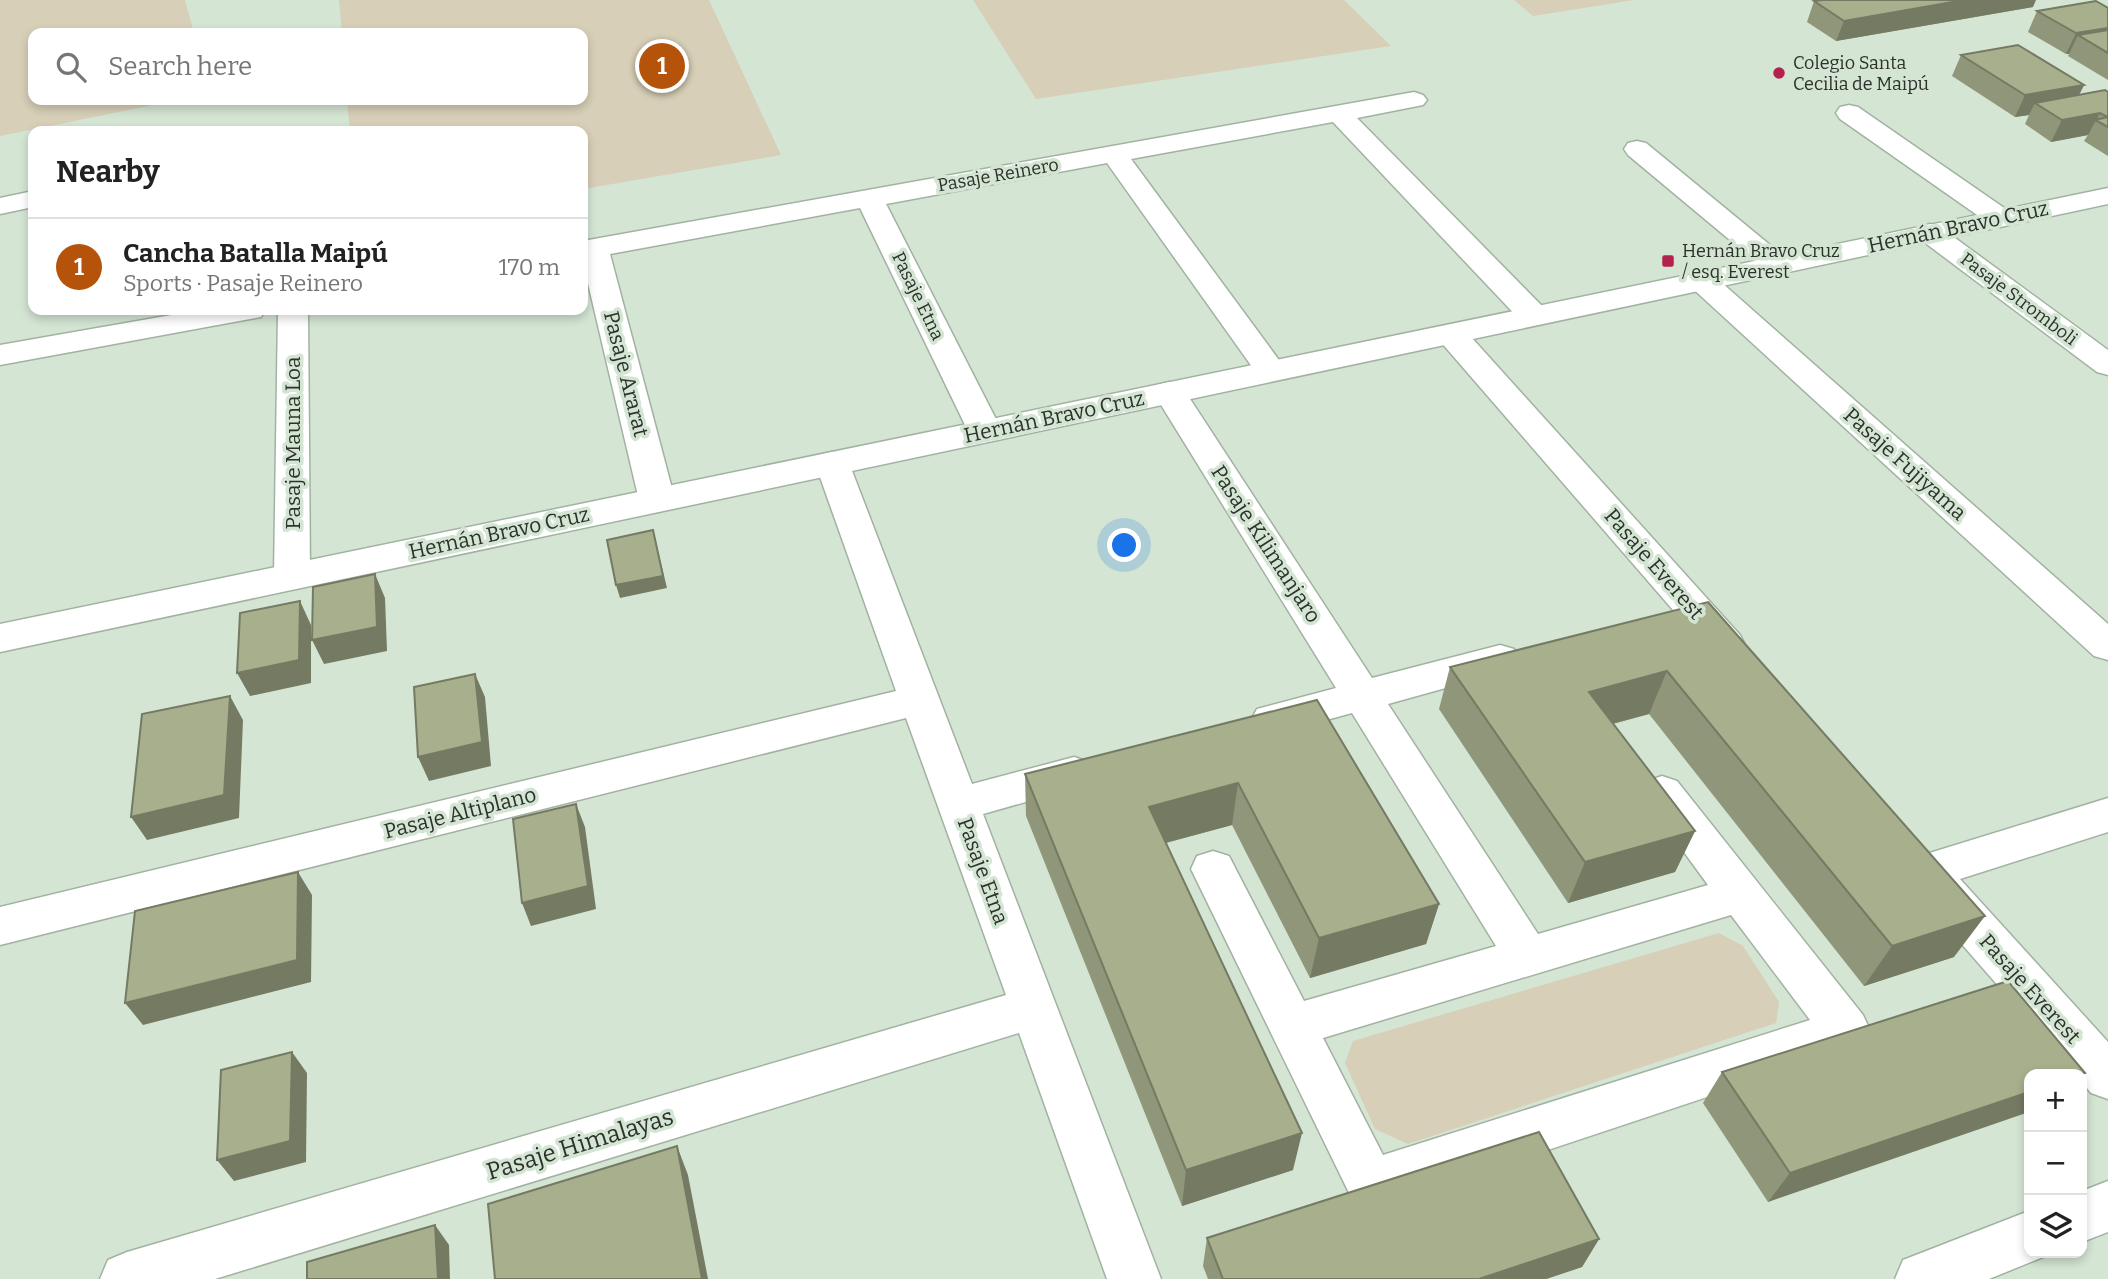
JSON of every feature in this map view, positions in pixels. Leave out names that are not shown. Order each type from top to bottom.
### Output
[{"type":"street","name":"Pasaje Reinero","points":[[589,249],[1414,100]]},
{"type":"street","points":[[1849,113],[2000,218]]},
{"type":"street","points":[[1339,114],[1534,316]]},
{"type":"street","points":[[1637,149],[1777,265]]},
{"type":"street","points":[[1114,154],[1271,371]]},
{"type":"street","name":"Hernán Bravo Cruz","points":[[0,638],[2108,196]]},
{"type":"street","name":"Pasaje Etna","points":[[869,198],[985,431]]},
{"type":"street","points":[[0,206],[28,200]]},
{"type":"street","name":"Pasaje Stromboli","points":[[1930,233],[2108,365]]},
{"type":"street","name":"Pasaje Ararat","points":[[589,249],[657,500]]},
{"type":"street","name":"Pasaje Fujiyama","points":[[1702,281],[2108,646]]},
{"type":"street","points":[[0,355],[222,315]]},
{"type":"street","name":"Pasaje Mauna Loa","points":[[292,576],[293,315]]},
{"type":"street","name":"Pasaje Everest","points":[[1451,334],[1747,668]]},
{"type":"street","name":"Pasaje Kilimanjaro","points":[[1169,392],[1527,956]]},
{"type":"street","name":"Pasaje Etna","points":[[832,463],[1134,1279]]},
{"type":"street","points":[[1653,618],[1693,607]]},
{"type":"street","points":[[1241,728],[1534,650]]},
{"type":"street","name":"Pasaje Altiplano","points":[[0,926],[920,700]]},
{"type":"street","points":[[958,804],[1106,764]]},
{"type":"street","points":[[1213,869],[1371,1184],[1846,1030],[1641,766]]},
{"type":"street","name":"Pasaje Everest","points":[[2108,815],[1913,857],[2108,1077]]},
{"type":"street","points":[[1292,1027],[1739,894]]},
{"type":"street","name":"Pasaje Himalayas","points":[[127,1279],[212,1266],[1034,1008]]},
{"type":"street","points":[[2087,1215],[2108,1206]]},
{"type":"street","points":[[1922,1279],[2024,1239]]},
{"type":"shaded area","points":[[0,0],[185,0],[193,28],[28,28],[28,105],[153,105],[49,126],[28,126],[28,130],[0,136]]},
{"type":"shaded area","points":[[339,0],[709,0],[781,155],[588,188],[588,126],[350,126],[347,105],[588,105],[588,28],[342,28]]},
{"type":"shaded area","points":[[973,0],[1344,0],[1391,46],[1036,99]]},
{"type":"shaded area","points":[[1514,0],[1634,0],[1533,16]]},
{"type":"shaded area","points":[[1719,933],[1743,946],[1779,1002],[1776,1023],[1408,1144],[1375,1129],[1345,1063],[1353,1041]]},
{"type":"building","points":[[1964,0],[1844,21],[1814,1]]},
{"type":"building","points":[[2096,1],[2108,8],[2108,28],[2076,33],[2037,11]]},
{"type":"building","points":[[2108,30],[2108,53],[2078,35]]},
{"type":"building","points":[[2018,45],[2084,85],[2025,95],[1961,55]]},
{"type":"building","points":[[2105,90],[2108,92],[2108,117],[2100,113],[2062,120],[2035,103]]},
{"type":"building","points":[[2108,117],[2108,127],[2095,120]]},
{"type":"building","points":[[653,530],[663,576],[616,585],[607,540]]},
{"type":"building","points":[[375,574],[377,627],[312,640],[313,587]]},
{"type":"building","points":[[300,601],[299,660],[237,673],[240,613]]},
{"type":"building","points":[[1708,602],[1985,916],[1892,946],[1667,671],[1589,692],[1695,831],[1585,862],[1450,667]]},
{"type":"building","points":[[475,674],[482,742],[418,757],[414,687]]},
{"type":"building","points":[[230,696],[224,795],[131,817],[142,714]]},
{"type":"building","points":[[1317,700],[1439,904],[1319,938],[1238,783],[1149,807],[1302,1133],[1186,1170],[1025,774]]},
{"type":"building","points":[[576,804],[588,886],[522,903],[513,819]]},
{"type":"building","points":[[298,872],[297,960],[125,1003],[135,911]]},
{"type":"building","points":[[2008,981],[2082,1069],[2024,1069],[2024,1094],[1790,1173],[1722,1072]]},
{"type":"building","points":[[292,1052],[290,1141],[217,1160],[221,1070]]},
{"type":"building","points":[[1539,1132],[1599,1239],[1479,1279],[1223,1279],[1207,1238]]},
{"type":"building","points":[[677,1146],[702,1279],[495,1279],[488,1204]]},
{"type":"building","points":[[435,1225],[438,1279],[307,1279],[307,1262]]},
{"type":"place","name":"Cancha Batalla Maipú","points":[[662,66]]},
{"type":"place","name":"Colegio Santa Cecilia de Maipú","points":[[1779,73]]},
{"type":"place","name":"Hernán Bravo Cruz / esq. Everest","points":[[1668,261]]}]
